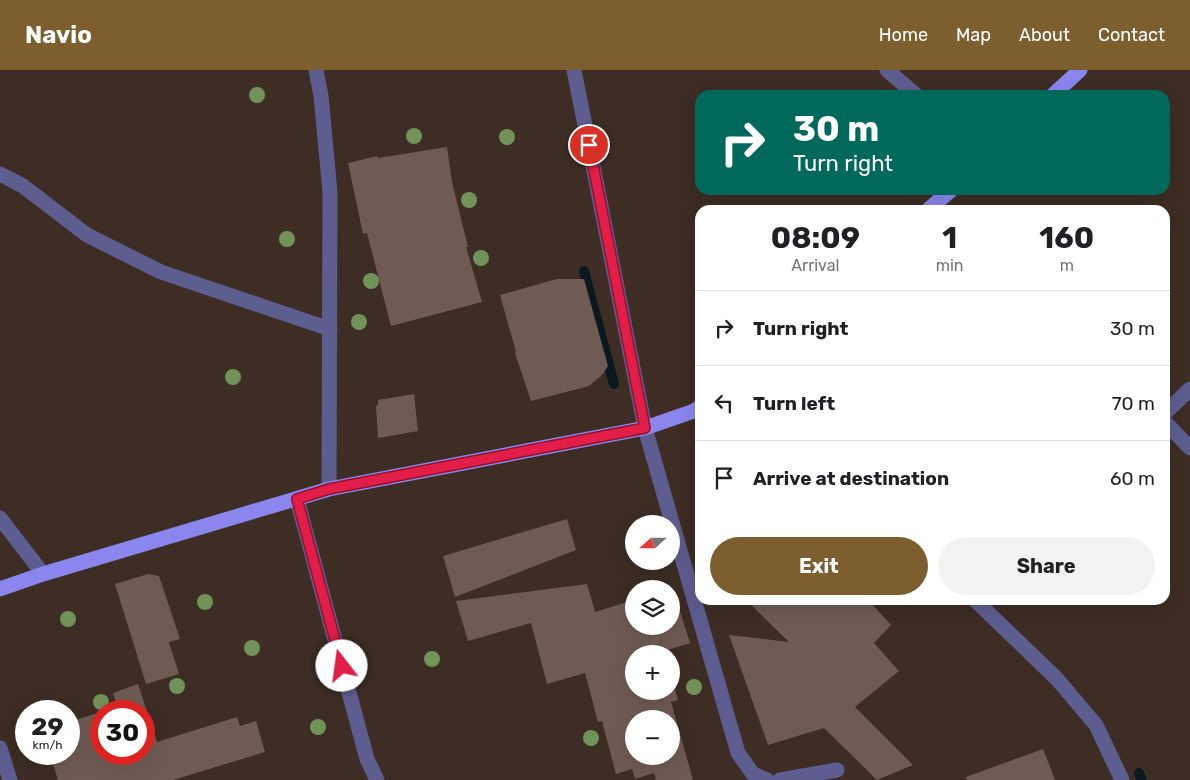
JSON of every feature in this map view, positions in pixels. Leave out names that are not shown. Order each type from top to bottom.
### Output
[{"type":"main road","points":[[1058,90],[1080,70]]},
{"type":"main road","points":[[934,205],[944,195]]},
{"type":"main road","points":[[0,589],[43,574],[329,489],[645,428],[695,410]]},
{"type":"street","points":[[316,70],[322,96],[330,192],[329,489]]},
{"type":"street","points":[[574,70],[645,428],[695,603]]},
{"type":"street","points":[[888,70],[910,90]]},
{"type":"street","points":[[0,174],[23,186],[87,235],[161,272],[330,329]]},
{"type":"street","points":[[1170,408],[1190,389]]},
{"type":"street","points":[[1170,427],[1190,448]]},
{"type":"street","points":[[297,499],[367,759],[377,780]]},
{"type":"street","points":[[0,518],[43,574]]},
{"type":"street","points":[[696,605],[738,753],[753,774],[767,780]]},
{"type":"street","points":[[983,605],[1057,679],[1096,725],[1122,780]]},
{"type":"street","points":[[0,748],[10,780]]},
{"type":"street","points":[[780,780],[837,770]]},
{"type":"building","points":[[447,147],[452,182],[468,247],[466,247],[482,302],[391,326],[367,233],[363,234],[348,163],[377,156],[378,158]]},
{"type":"building","points":[[557,279],[584,279],[608,366],[601,376],[589,386],[531,401],[515,353],[500,295]]},
{"type":"building","points":[[414,394],[418,431],[378,438],[376,406],[378,405],[378,400]]},
{"type":"building","points":[[567,519],[576,550],[455,597],[443,556]]},
{"type":"building","points":[[148,574],[159,576],[180,639],[169,642],[179,674],[146,684],[115,584]]},
{"type":"building","points":[[587,584],[595,612],[625,603],[625,635],[680,635],[680,611],[690,643],[680,646],[625,645],[625,700],[678,700],[671,702],[673,710],[625,710],[625,765],[680,765],[680,734],[693,780],[656,780],[654,773],[635,779],[632,769],[616,774],[602,721],[598,722],[585,673],[547,684],[531,623],[468,641],[456,601]]},
{"type":"building","points":[[751,605],[873,605],[891,625],[874,643],[899,671],[855,707],[913,765],[877,780],[824,728],[768,745],[729,635],[789,642]]},
{"type":"building","points":[[138,684],[143,700],[116,700],[113,693]]},
{"type":"building","points":[[90,715],[90,765],[155,765],[155,736],[157,742],[237,717],[240,726],[256,721],[265,752],[173,780],[58,780],[53,765],[80,765],[80,719]]},
{"type":"building","points":[[1043,749],[1055,780],[967,780],[966,777]]},
{"type":"waterway","points":[[584,271],[614,384]]},
{"type":"waterway","points":[[1139,773],[1142,780]]},
{"type":"route","points":[[342,666],[297,499],[329,489],[645,428],[589,145]]}]
